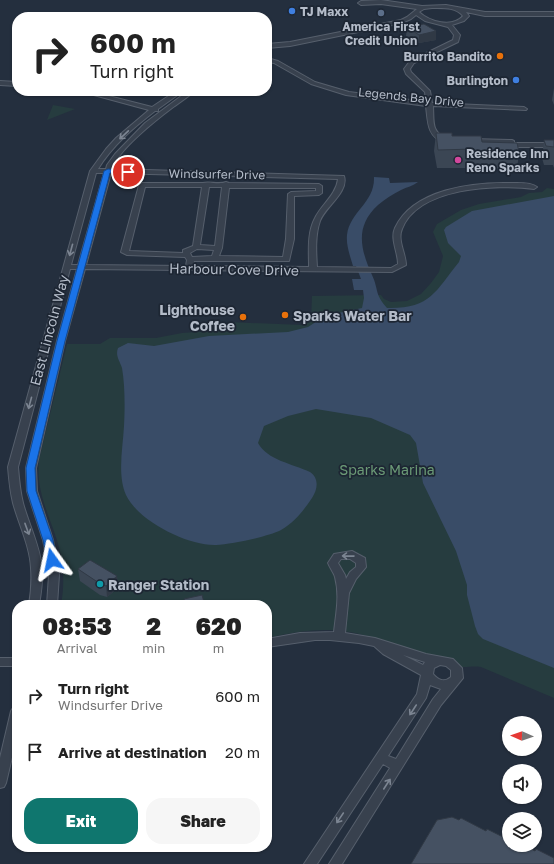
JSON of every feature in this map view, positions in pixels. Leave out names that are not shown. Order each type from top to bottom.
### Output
[{"type":"street","points":[[272,46],[290,44],[402,21],[410,18],[437,0]]},
{"type":"street","points":[[412,66],[459,46],[463,38],[457,27],[466,16],[458,9],[449,5],[445,0]]},
{"type":"street","points":[[432,22],[421,18],[417,13],[393,7],[361,3],[380,2],[423,8],[458,9],[485,14],[554,15]]},
{"type":"street","points":[[439,23],[486,17],[554,15]]},
{"type":"street","points":[[272,56],[278,53],[414,23],[432,22],[453,28],[458,38],[452,44],[423,56],[412,66]]},
{"type":"street","name":"Legends Bay Drive","points":[[272,49],[278,53],[288,65],[313,78],[348,90],[434,102]]},
{"type":"street","points":[[422,62],[440,52],[441,49]]},
{"type":"street","name":"Legends Bay Drive","points":[[272,61],[296,74],[330,89],[374,98],[484,106],[523,107]]},
{"type":"street","points":[[412,66],[414,73],[434,102],[432,130],[442,140],[453,141]]},
{"type":"street","points":[[0,85],[12,85]]},
{"type":"street","points":[[102,96],[164,111]]},
{"type":"street","points":[[115,96],[148,105],[153,109]]},
{"type":"street","name":"East Lincoln Way","points":[[35,600],[38,566],[15,494],[13,467],[66,267],[93,171],[97,162],[110,148],[153,109],[172,96]]},
{"type":"street","name":"East Lincoln Way","points":[[52,600],[54,575],[52,560],[48,540],[32,491],[31,468],[61,341],[112,161],[128,143],[164,111],[185,96]]},
{"type":"street","points":[[532,144],[465,142],[490,144],[532,144],[554,144]]},
{"type":"street","name":"Windsurfer Drive","points":[[93,171],[342,177],[339,191],[322,210],[315,226],[313,270]]},
{"type":"street","points":[[216,184],[217,174]]},
{"type":"street","name":"Harbour Cove Drive","points":[[66,267],[392,270],[400,267],[403,263],[397,244],[398,231],[407,215],[420,204],[451,192],[481,186],[511,183],[534,187]]},
{"type":"street","points":[[291,185],[290,239],[286,259],[189,257],[127,254],[125,252],[141,187],[146,184],[316,185],[319,186],[319,193],[291,194]]},
{"type":"street","points":[[196,247],[206,184]]},
{"type":"street","points":[[215,258],[218,248],[226,184]]},
{"type":"street","points":[[189,268],[188,250],[196,247],[218,248]]},
{"type":"street","points":[[339,635],[344,592]]},
{"type":"street","points":[[272,642],[308,635],[339,635],[394,647],[415,656],[449,662],[456,668],[457,678],[437,702],[335,864]]},
{"type":"street","points":[[378,644],[387,651],[427,673],[429,679],[439,685],[451,684]]},
{"type":"street","points":[[310,864],[422,695],[429,665],[439,661]]},
{"type":"street","points":[[0,662],[12,662]]},
{"type":"street","points":[[0,783],[12,732]]},
{"type":"street","points":[[381,758],[398,766]]},
{"type":"green space","points":[[53,105],[75,109],[47,120]]},
{"type":"green space","name":"Sparks Marina","points":[[547,188],[554,189],[554,698],[481,667],[451,665],[368,636],[352,632],[337,630],[305,631],[272,637],[272,600],[62,600],[63,568],[58,543],[42,497],[39,460],[67,344],[100,344],[110,338],[156,338],[182,333],[224,330],[227,326],[227,322],[303,325],[311,321],[312,296],[381,295],[384,299],[391,302],[407,301],[421,294],[439,272],[443,256],[433,232],[437,224],[461,210],[479,204],[521,197],[529,193],[542,192]]},
{"type":"water","points":[[374,177],[389,178],[390,183],[418,182],[395,193],[378,205],[370,213],[363,230],[362,239],[365,257],[378,295],[387,308],[401,308],[413,305],[430,297],[459,262],[461,256],[448,243],[444,230],[446,227],[472,211],[554,196],[554,668],[483,639],[478,634],[467,595],[467,585],[456,551],[423,483],[416,443],[410,435],[371,418],[316,409],[288,416],[264,426],[258,443],[262,449],[274,458],[310,472],[315,477],[317,484],[314,495],[298,516],[281,530],[258,538],[216,545],[192,541],[178,536],[152,523],[141,514],[132,505],[123,487],[121,460],[125,404],[122,368],[117,356],[118,348],[128,343],[154,346],[209,336],[288,332],[308,327],[329,315],[362,308],[364,298],[363,290],[354,290],[352,279],[361,279],[356,266],[353,266],[348,247],[347,235],[353,219],[371,194]]},
{"type":"building","points":[[424,24],[436,31],[419,35],[407,27]]},
{"type":"building","points":[[436,133],[452,133],[452,136],[481,136],[482,142],[517,143],[519,152],[475,151],[474,149],[438,150]]},
{"type":"building","points":[[544,140],[554,140],[554,147],[546,146]]},
{"type":"building","points":[[90,560],[117,576],[106,586],[99,583],[78,569]]},
{"type":"building","points":[[202,595],[203,600],[184,600]]},
{"type":"building","points":[[452,817],[459,820],[461,818],[486,831],[487,829],[502,836],[502,852],[542,852],[554,858],[554,864],[411,864],[437,820]]},
{"type":"place","name":"TJ Maxx","points":[[292,11]]},
{"type":"place","name":"America First Credit Union","points":[[381,13]]},
{"type":"place","name":"Burrito Bandito","points":[[500,56]]},
{"type":"place","name":"Burlington","points":[[516,80]]},
{"type":"place","name":"Residence Inn Reno Sparks","points":[[458,160]]},
{"type":"place","name":"Sparks Water Bar","points":[[285,315]]},
{"type":"place","name":"Lighthouse Coffee","points":[[243,317]]},
{"type":"place","name":"Ranger Station","points":[[100,584]]},
{"type":"route","points":[[52,560],[48,540],[38,516],[32,491],[31,468],[33,453],[61,341],[108,171],[128,172]]}]
